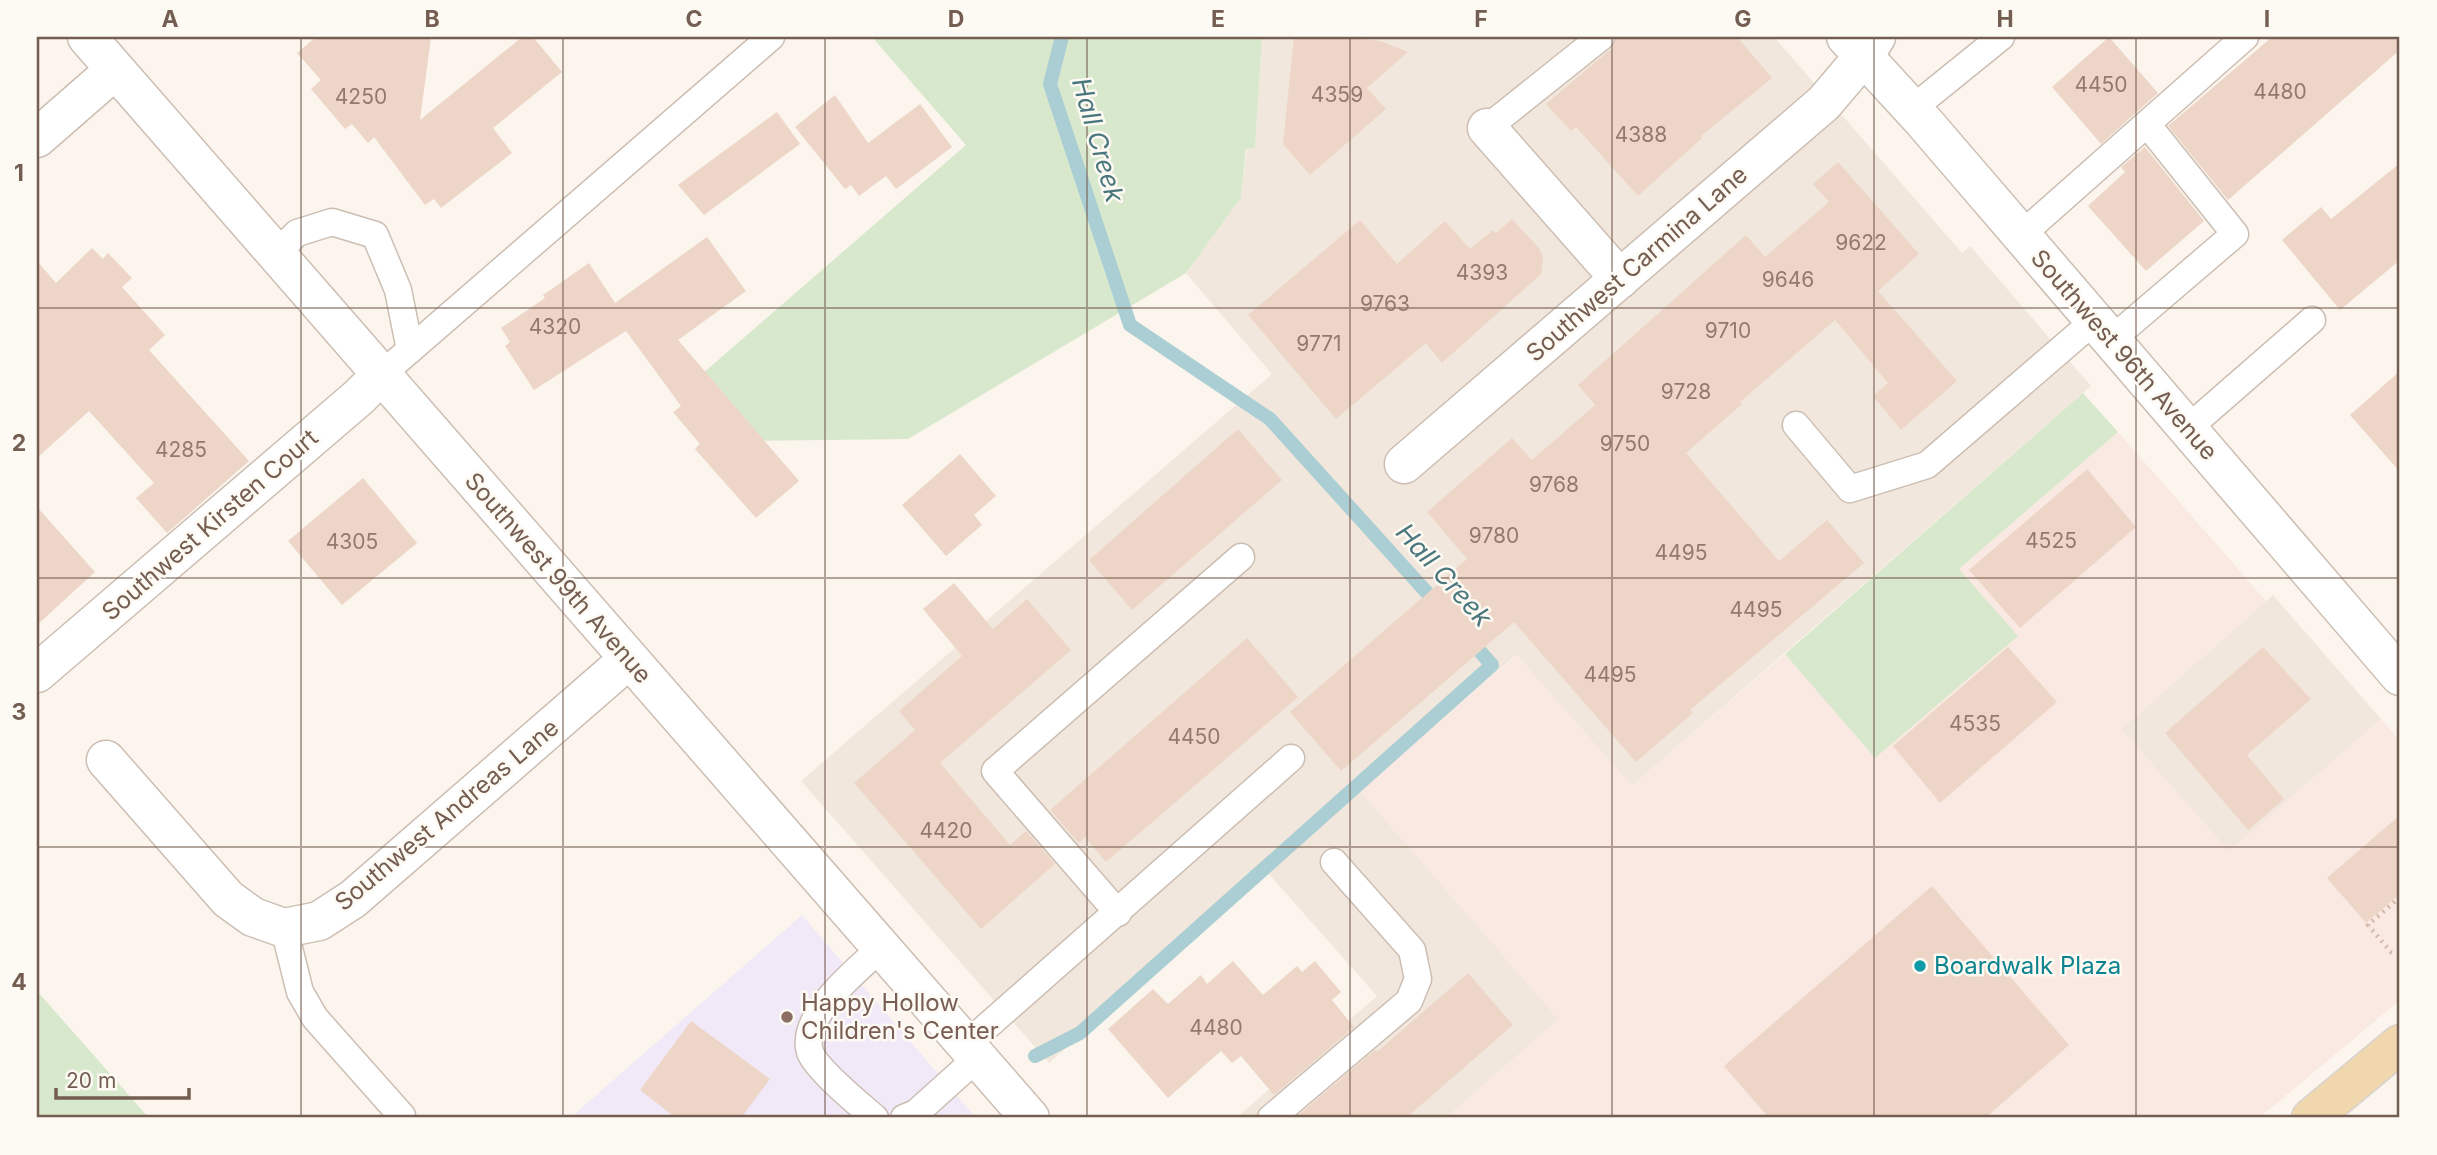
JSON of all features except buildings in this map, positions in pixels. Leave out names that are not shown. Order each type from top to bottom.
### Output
[{"type":"main road","points":[[2312,1118],[2400,1044]]},
{"type":"street","name":"Southwest 99th Avenue","points":[[87,37],[1030,1118]]},
{"type":"street","name":"Southwest 96th Avenue","points":[[1862,43],[1912,109],[2187,429],[2396,661]]},
{"type":"street","name":"Southwest Carmina Lane","points":[[1404,464],[1824,103],[1862,43]]},
{"type":"street","points":[[37,138],[116,70]]},
{"type":"street","points":[[1487,128],[1620,279]]},
{"type":"street","name":"Southwest Kirsten Court","points":[[37,673],[359,397],[381,375]]},
{"type":"street","name":"Southwest Andreas Lane","points":[[284,928],[319,921],[353,899],[629,659]]},
{"type":"street","points":[[106,760],[228,899],[253,918],[284,928]]},
{"type":"lane","points":[[381,375],[771,37]]},
{"type":"lane","points":[[1487,128],[1601,37]]},
{"type":"lane","points":[[1912,109],[2001,37]]},
{"type":"lane","points":[[2021,234],[2245,37]]},
{"type":"lane","points":[[1796,425],[1850,489],[1927,465],[2235,234],[2147,124]]},
{"type":"lane","points":[[276,254],[297,233],[332,222],[375,235],[398,290],[410,350]]},
{"type":"lane","points":[[2187,429],[2312,320]]},
{"type":"lane","points":[[1118,913],[995,771],[1241,557]]},
{"type":"lane","points":[[910,1116],[972,1051],[1118,913],[1291,758]]},
{"type":"lane","points":[[1271,1118],[1409,1001],[1418,979],[1412,950],[1334,862]]},
{"type":"lane","points":[[284,928],[300,992],[315,1018],[402,1116]]},
{"type":"lane","points":[[875,1118],[818,1064],[810,1052],[809,1036],[816,1018],[842,985],[893,961]]},
{"type":"path","points":[[2400,897],[2368,925],[2391,952],[2400,954]]},
{"type":"shaded area","points":[[1262,37],[1774,37],[1962,253],[1970,246],[2091,386],[1632,786],[1516,655],[1360,791],[1559,1019],[1446,1118],[1236,1118],[1377,996],[1267,872],[1049,1063],[801,781],[1272,374],[1186,273],[1241,198],[1247,149],[1255,148]]},
{"type":"shaded area","name":"Boardwalk Plaza","points":[[2118,432],[2266,601],[2121,729],[2229,851],[2381,719],[2400,741],[2400,1000],[2259,1118],[1446,1118],[1558,1019],[1360,791],[1517,655],[1632,786],[1785,654],[1875,758],[1959,569]]},
{"type":"shaded area","points":[[2273,595],[2381,719],[2229,852],[2121,729]]},
{"type":"shaded area","name":"Happy Hollow Children's Center","points":[[802,915],[976,1118],[570,1118]]},
{"type":"green space","points":[[872,37],[1262,37],[1255,148],[1246,149],[1241,198],[1186,273],[908,439],[748,441],[694,381],[966,145]]},
{"type":"green space","points":[[2083,393],[2118,432],[1959,569],[2018,636],[1875,758],[1785,654]]},
{"type":"green space","points":[[37,991],[149,1118],[37,1118]]},
{"type":"waterway","name":"Hall Creek","points":[[1062,37],[1050,84],[1130,325],[1270,419],[1439,606]]},
{"type":"waterway","name":"Hall Creek","points":[[1035,1056],[1080,1033],[1492,665],[1469,639]]},
{"type":"place","name":"Boardwalk Plaza","points":[[1920,966]]},
{"type":"place","name":"Happy Hollow Children's Center","points":[[787,1017]]}]
